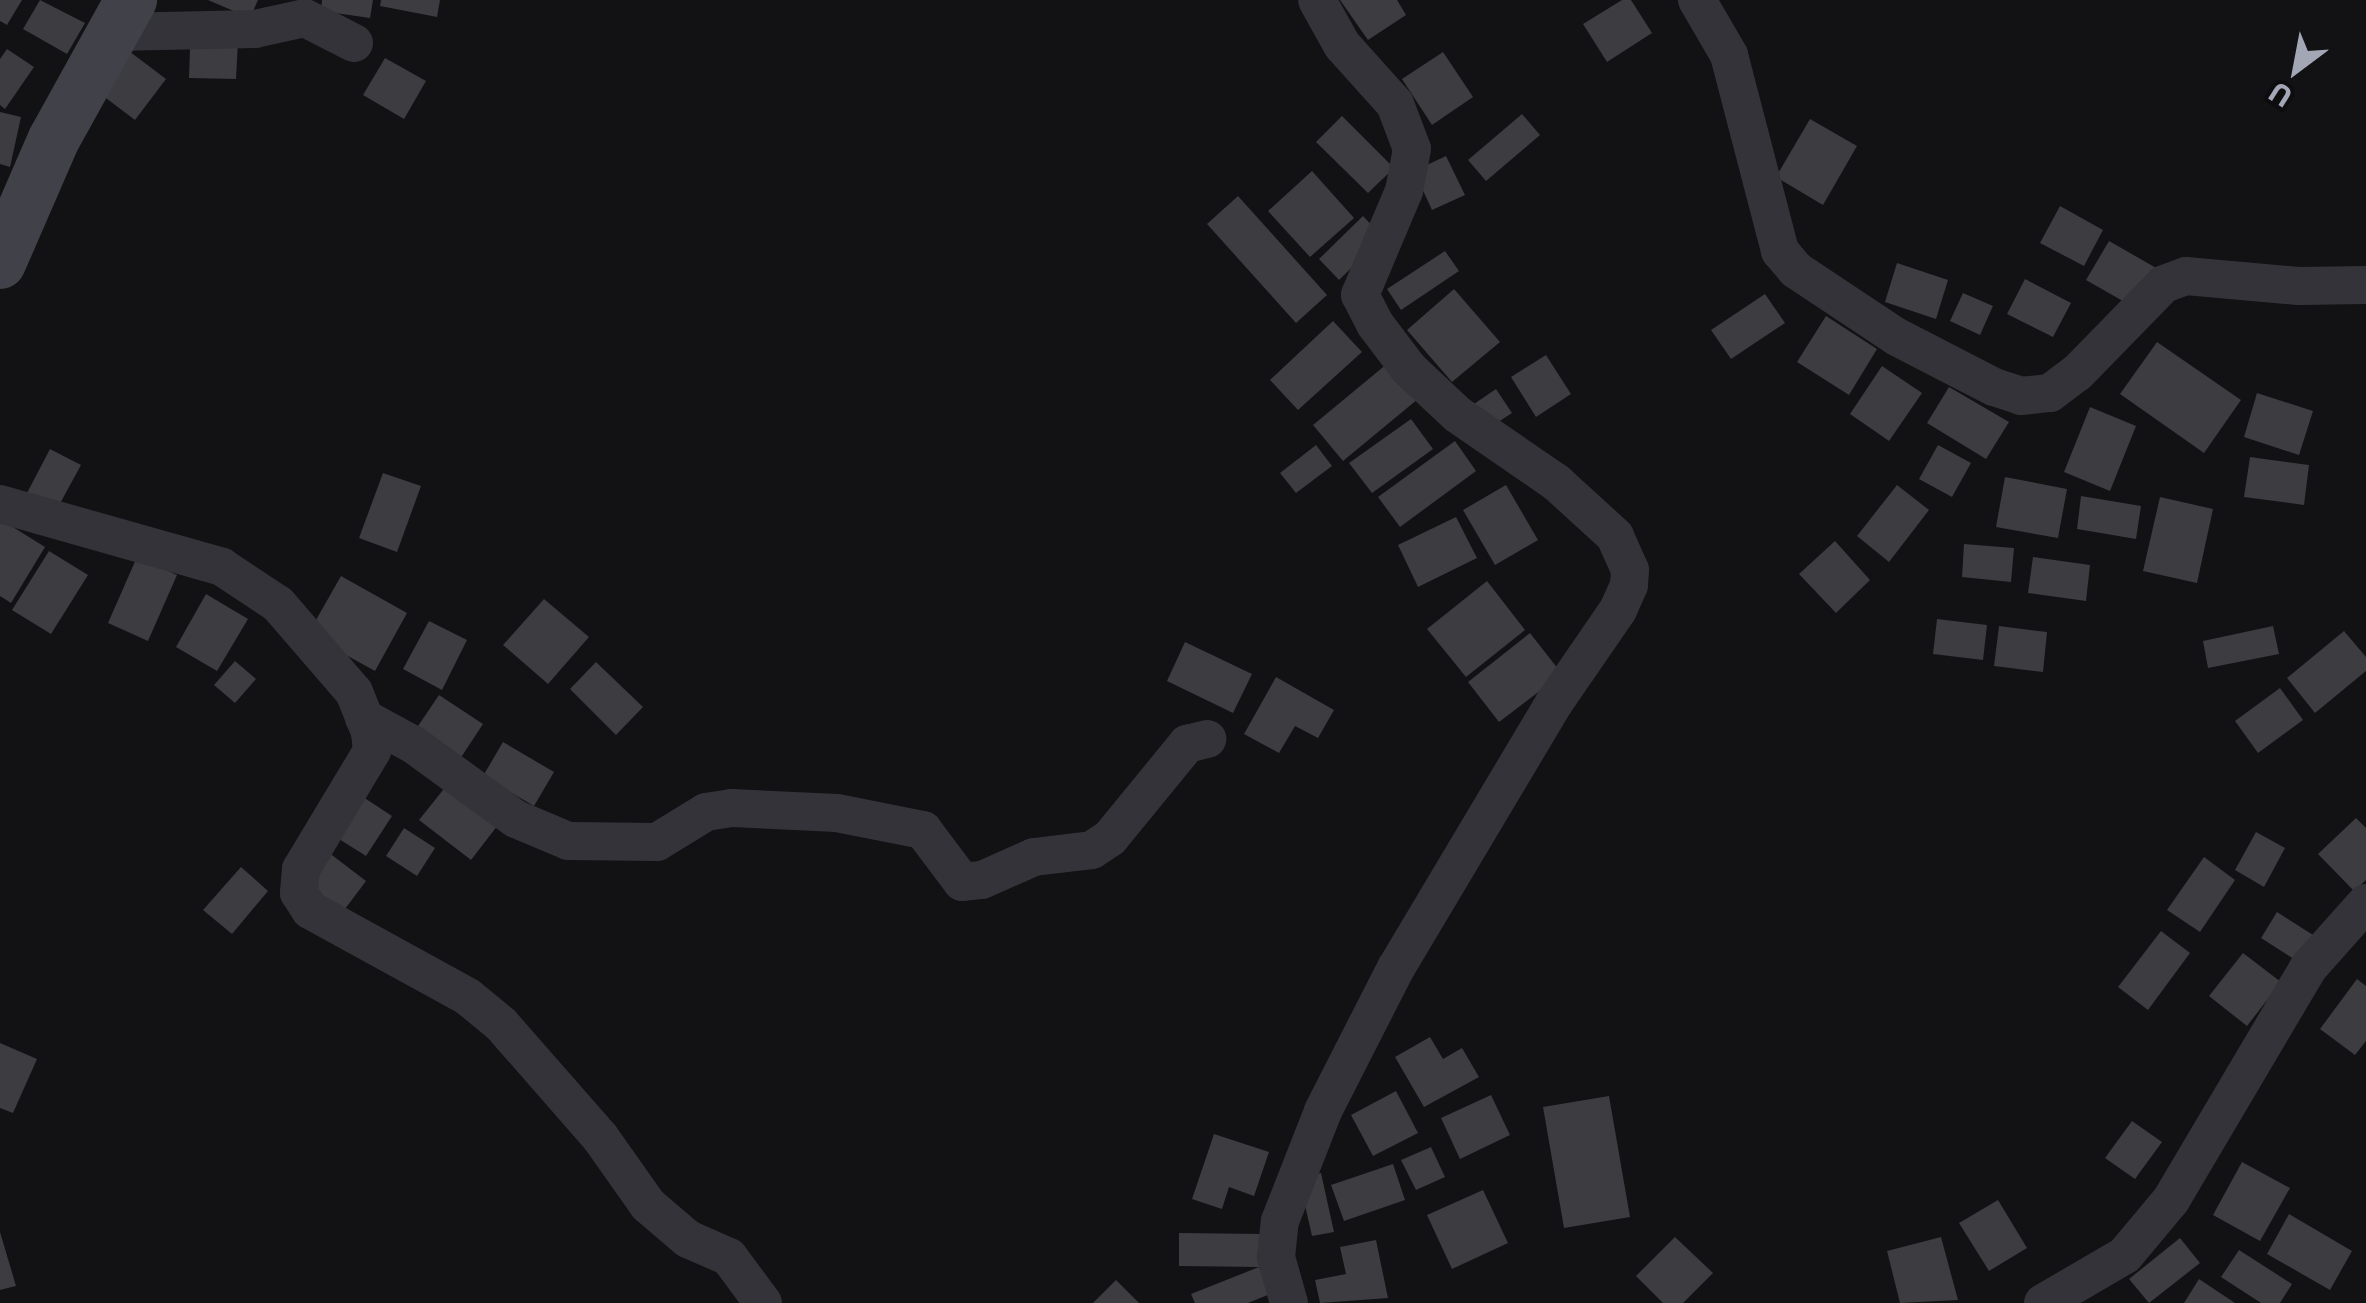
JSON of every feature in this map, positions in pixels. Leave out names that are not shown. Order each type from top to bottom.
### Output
[{"type":"street","points":[[1289,1303],[1276,1257],[1280,1221],[1323,1111],[1396,968],[1629,585],[1630,570],[1615,536],[1557,482],[1457,414],[1409,369],[1374,324],[1360,294],[1366,272],[1404,190],[1412,149],[1395,104],[1342,45],[1317,0]]},
{"type":"street","points":[[1697,0],[1729,54],[1780,251],[1796,270],[1898,337],[1994,387],[2021,396],[2050,392],[2077,373],[2164,284],[2186,276],[2299,286],[2366,284]]},
{"type":"street","points":[[0,263],[54,139],[123,16],[242,30],[305,18],[354,42]]},
{"type":"street","points":[[0,504],[182,553],[254,584],[278,604],[354,692],[372,751],[301,869],[299,893],[310,910],[468,997],[502,1024],[588,1122],[648,1205],[688,1240],[729,1257],[764,1303]]},
{"type":"street","points":[[364,718],[414,745],[516,819],[568,841],[657,842],[706,812],[732,808],[837,814],[923,830],[962,882],[982,880],[1034,857],[1092,850],[1110,838],[1187,744],[1207,739]]},
{"type":"street","points":[[2043,1303],[2125,1255],[2171,1200],[2308,968],[2366,903]]},
{"type":"building","points":[[0,0],[22,0],[7,25],[0,21]]},
{"type":"building","points":[[40,0],[85,23],[67,54],[23,29]]},
{"type":"building","points":[[208,0],[258,0],[250,18]]},
{"type":"building","points":[[322,0],[373,0],[370,18],[321,11]]},
{"type":"building","points":[[381,0],[440,0],[437,17],[380,6]]},
{"type":"building","points":[[1340,0],[1397,0],[1406,15],[1368,40]]},
{"type":"building","points":[[1622,0],[1631,0],[1652,33],[1607,62],[1583,24]]},
{"type":"building","points":[[238,41],[236,79],[189,78],[190,48]]},
{"type":"building","points":[[121,45],[166,79],[135,120],[90,86]]},
{"type":"building","points":[[7,49],[34,67],[5,109],[0,105],[0,59]]},
{"type":"building","points":[[1443,52],[1473,97],[1432,125],[1402,79]]},
{"type":"building","points":[[385,58],[426,81],[404,119],[363,95]]},
{"type":"building","points":[[0,112],[21,117],[10,167],[0,164]]},
{"type":"building","points":[[1522,114],[1540,135],[1486,181],[1468,160]]},
{"type":"building","points":[[1342,116],[1394,168],[1368,193],[1316,142]]},
{"type":"building","points":[[1810,119],[1857,146],[1823,205],[1776,177]]},
{"type":"building","points":[[1446,156],[1465,195],[1432,210],[1414,171]]},
{"type":"building","points":[[1312,171],[1354,218],[1310,257],[1268,211]]},
{"type":"building","points":[[1238,196],[1327,295],[1296,323],[1207,224]]},
{"type":"building","points":[[2060,206],[2103,230],[2084,266],[2040,243]]},
{"type":"building","points":[[1363,216],[1383,237],[1339,280],[1319,259]]},
{"type":"building","points":[[2109,241],[2158,269],[2135,308],[2086,280]]},
{"type":"building","points":[[1445,251],[1459,271],[1401,310],[1387,289]]},
{"type":"building","points":[[1897,263],[1948,280],[1936,319],[1885,302]]},
{"type":"building","points":[[2025,279],[2071,303],[2053,337],[2007,314]]},
{"type":"building","points":[[1454,289],[1500,342],[1452,382],[1407,330]]},
{"type":"building","points":[[1963,293],[1993,306],[1980,335],[1950,321]]},
{"type":"building","points":[[1765,294],[1785,323],[1731,359],[1711,330]]},
{"type":"building","points":[[1826,316],[1877,349],[1849,395],[1797,362]]},
{"type":"building","points":[[1333,321],[1362,352],[1298,410],[1270,380]]},
{"type":"building","points":[[2157,342],[2241,400],[2204,453],[2120,394]]},
{"type":"building","points":[[1546,355],[1571,394],[1536,417],[1511,377]]},
{"type":"building","points":[[1388,363],[1418,399],[1343,461],[1313,425]]},
{"type":"building","points":[[1882,366],[1922,393],[1889,441],[1850,414]]},
{"type":"building","points":[[1949,387],[2009,422],[1986,459],[1927,423]]},
{"type":"building","points":[[1496,389],[1512,413],[1489,428],[1474,404]]},
{"type":"building","points":[[2257,393],[2313,411],[2299,455],[2244,437]]},
{"type":"building","points":[[2090,407],[2136,426],[2110,491],[2064,472]]},
{"type":"building","points":[[1411,419],[1433,449],[1372,493],[1349,463]]},
{"type":"building","points":[[1455,441],[1476,471],[1400,527],[1378,497]]},
{"type":"building","points":[[1316,445],[1332,466],[1296,493],[1280,473]]},
{"type":"building","points":[[1938,445],[1971,463],[1952,497],[1919,479]]},
{"type":"building","points":[[50,449],[81,465],[57,509],[27,493]]},
{"type":"building","points":[[2250,457],[2309,465],[2304,505],[2244,497]]},
{"type":"building","points":[[383,473],[421,486],[397,552],[359,538]]},
{"type":"building","points":[[2005,477],[2067,489],[2058,538],[1996,527]]},
{"type":"building","points":[[1506,485],[1538,540],[1495,565],[1463,510]]},
{"type":"building","points":[[1897,485],[1929,510],[1889,562],[1857,536]]},
{"type":"building","points":[[2081,496],[2141,506],[2136,539],[2077,529]]},
{"type":"building","points":[[2160,497],[2213,509],[2197,583],[2143,571]]},
{"type":"building","points":[[1456,517],[1477,558],[1418,587],[1398,545]]},
{"type":"building","points":[[0,519],[45,547],[11,603],[0,596]]},
{"type":"building","points":[[1835,541],[1870,580],[1836,613],[1799,574]]},
{"type":"building","points":[[1964,544],[2014,548],[2011,582],[1962,577]]},
{"type":"building","points":[[49,551],[88,575],[51,634],[12,610]]},
{"type":"building","points":[[137,557],[177,575],[148,641],[108,623]]},
{"type":"building","points":[[2033,557],[2090,565],[2086,601],[2028,593]]},
{"type":"building","points":[[341,576],[407,613],[375,671],[308,634]]},
{"type":"building","points":[[1487,581],[1525,630],[1466,677],[1427,629]]},
{"type":"building","points":[[206,594],[248,619],[217,671],[176,647]]},
{"type":"building","points":[[544,599],[589,637],[548,684],[503,645]]},
{"type":"building","points":[[1937,619],[1987,625],[1983,660],[1933,654]]},
{"type":"building","points":[[429,621],[467,640],[442,690],[403,669]]},
{"type":"building","points":[[1999,626],[2047,632],[2043,672],[1994,666]]},
{"type":"building","points":[[2273,626],[2279,654],[2208,668],[2203,641]]},
{"type":"building","points":[[2344,631],[2366,657],[2366,671],[2315,713],[2287,678]]},
{"type":"building","points":[[1530,633],[1562,674],[1499,722],[1468,682]]},
{"type":"building","points":[[1185,642],[1252,674],[1233,713],[1167,681]]},
{"type":"building","points":[[235,661],[256,679],[235,703],[214,685]]},
{"type":"building","points":[[596,662],[643,707],[616,735],[570,689]]},
{"type":"building","points":[[1276,677],[1334,710],[1318,738],[1295,726],[1279,753],[1244,734]]},
{"type":"building","points":[[2280,688],[2303,720],[2258,753],[2235,721]]},
{"type":"building","points":[[439,695],[483,724],[458,762],[414,732]]},
{"type":"building","points":[[503,742],[554,772],[534,806],[483,776]]},
{"type":"building","points":[[447,785],[498,825],[471,860],[419,820]]},
{"type":"building","points":[[357,793],[392,816],[366,856],[331,834]]},
{"type":"building","points":[[2356,818],[2366,828],[2366,880],[2354,891],[2318,854]]},
{"type":"building","points":[[404,828],[435,848],[417,876],[386,856]]},
{"type":"building","points":[[2256,832],[2285,848],[2264,887],[2235,870]]},
{"type":"building","points":[[328,852],[366,881],[342,913],[304,884]]},
{"type":"building","points":[[2204,857],[2235,880],[2200,932],[2167,910]]},
{"type":"building","points":[[241,867],[268,891],[232,934],[203,910]]},
{"type":"building","points":[[2277,912],[2313,935],[2297,961],[2261,938]]},
{"type":"building","points":[[2161,931],[2190,953],[2148,1010],[2118,987]]},
{"type":"building","points":[[2243,953],[2281,982],[2247,1026],[2209,996]]},
{"type":"building","points":[[2357,979],[2366,986],[2366,1041],[2355,1055],[2320,1029]]},
{"type":"building","points":[[1430,1037],[1443,1059],[1462,1048],[1479,1077],[1424,1107],[1395,1057]]},
{"type":"building","points":[[0,1043],[37,1059],[13,1113],[0,1108]]},
{"type":"building","points":[[1396,1091],[1418,1133],[1373,1156],[1351,1115]]},
{"type":"building","points":[[1491,1095],[1510,1135],[1460,1159],[1441,1118]]},
{"type":"building","points":[[1609,1096],[1630,1217],[1564,1228],[1543,1107]]},
{"type":"building","points":[[2132,1121],[2162,1142],[2135,1179],[2105,1158]]},
{"type":"building","points":[[1214,1134],[1269,1152],[1254,1196],[1229,1187],[1222,1209],[1192,1199]]},
{"type":"building","points":[[1431,1147],[1445,1177],[1416,1190],[1401,1160]]},
{"type":"building","points":[[2242,1162],[2290,1188],[2260,1241],[2213,1215]]},
{"type":"building","points":[[1393,1164],[1405,1200],[1344,1221],[1331,1185]]},
{"type":"building","points":[[1321,1173],[1334,1232],[1312,1236],[1299,1179]]},
{"type":"building","points":[[1483,1190],[1508,1243],[1452,1269],[1427,1215]]},
{"type":"building","points":[[1998,1200],[2027,1248],[1989,1271],[1959,1223]]},
{"type":"building","points":[[2289,1214],[2352,1251],[2330,1290],[2267,1254]]},
{"type":"building","points":[[0,1232],[16,1286],[0,1290]]},
{"type":"building","points":[[1179,1233],[1265,1234],[1265,1267],[1179,1266]]},
{"type":"building","points":[[1675,1237],[1713,1273],[1683,1303],[1663,1303],[1636,1276]]},
{"type":"building","points":[[1941,1237],[1958,1300],[1900,1303],[1887,1251]]},
{"type":"building","points":[[2180,1238],[2200,1263],[2149,1303],[2129,1279]]},
{"type":"building","points":[[1376,1240],[1388,1298],[1320,1303],[1315,1280],[1346,1274],[1340,1247]]},
{"type":"building","points":[[2239,1250],[2292,1284],[2280,1303],[2261,1303],[2221,1277]]},
{"type":"building","points":[[1259,1267],[1270,1294],[1248,1303],[1195,1303],[1191,1294]]},
{"type":"building","points":[[2199,1279],[2235,1303],[2184,1303]]},
{"type":"building","points":[[1116,1280],[1139,1303],[1093,1303]]}]
